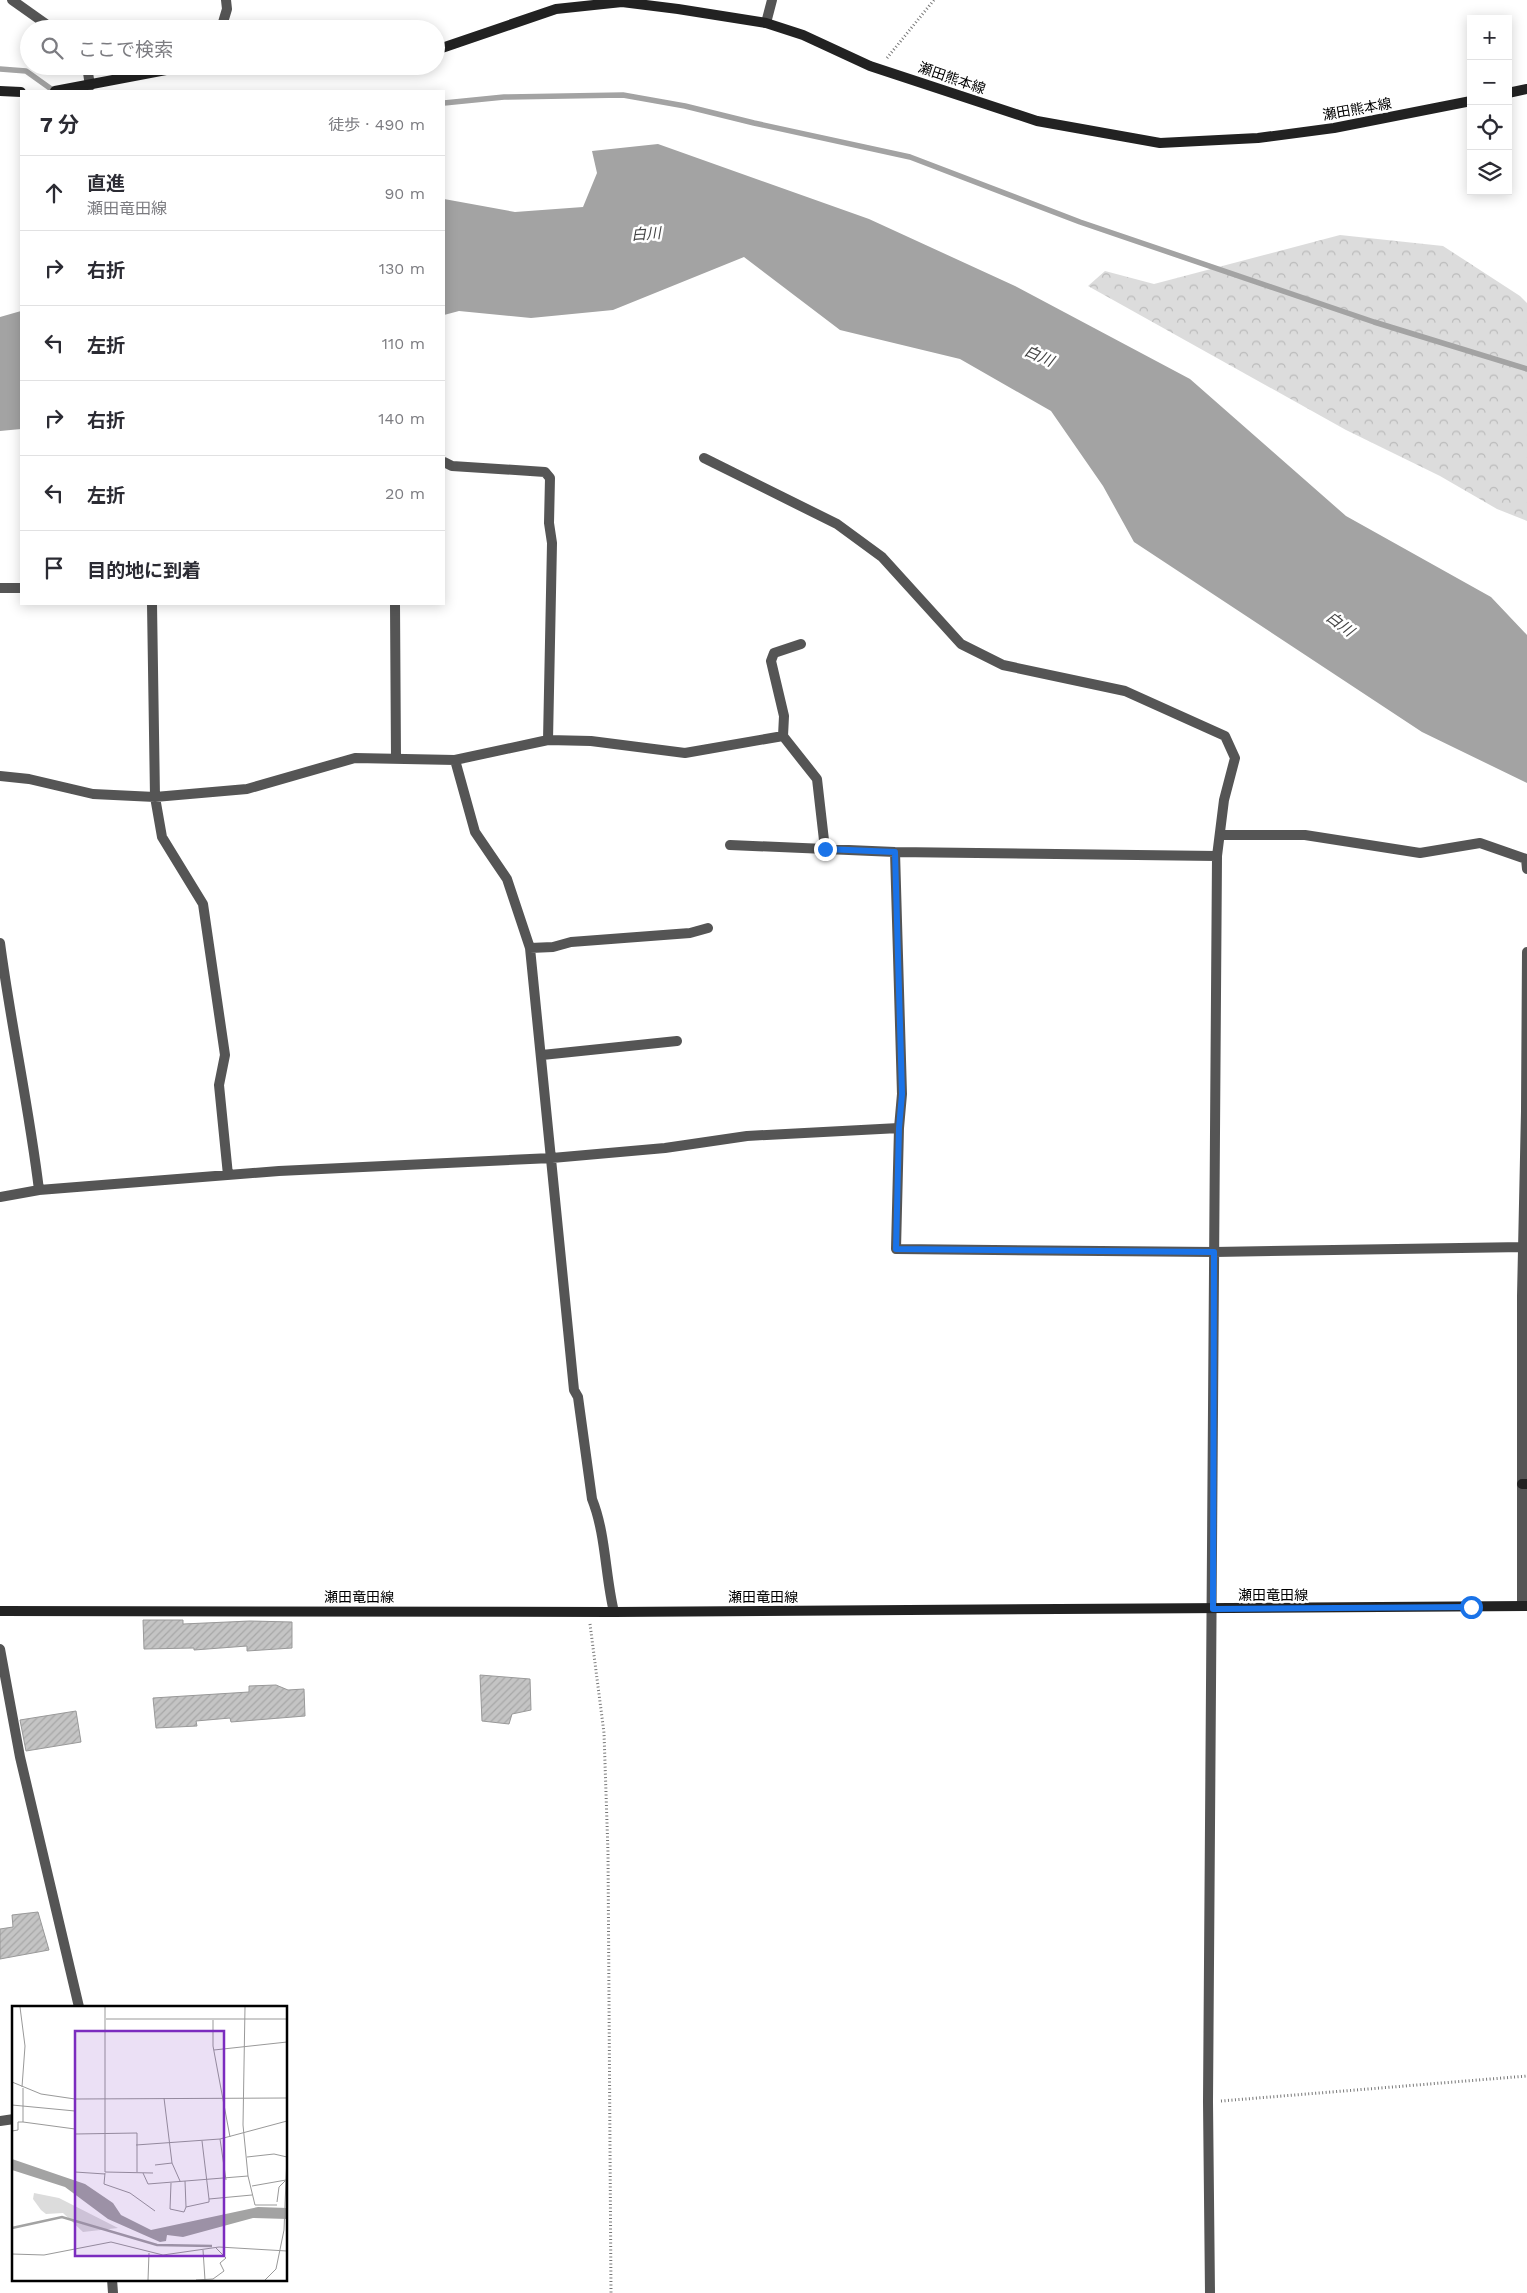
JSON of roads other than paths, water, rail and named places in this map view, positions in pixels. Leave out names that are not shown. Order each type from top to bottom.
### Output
[{"type":"main road","name":"瀬田熊本線","points":[[445,47],[556,9],[622,2],[678,8],[766,23],[803,35],[879,68],[1037,121],[1160,143],[1258,138],[1334,128],[1467,102]]},
{"type":"main road","points":[[62,90],[143,75]]},
{"type":"main road","points":[[1512,92],[1527,89]]},
{"type":"main road","points":[[0,91],[20,92]]},
{"type":"main road","name":"瀬田竜田線","points":[[0,1611],[614,1612],[1524,1606]]},
{"type":"street","points":[[12,0],[40,20]]},
{"type":"street","points":[[223,20],[226,0]]},
{"type":"street","points":[[766,23],[772,0]]},
{"type":"street","points":[[88,75],[90,86]]},
{"type":"street","points":[[704,458],[837,524],[882,557],[961,644],[1003,665],[1125,691],[1225,736],[1235,758],[1224,800],[1217,856],[1208,2102],[1210,2293]]},
{"type":"street","points":[[445,462],[452,466],[545,472],[550,478],[549,523],[552,542],[548,740]]},
{"type":"street","points":[[0,588],[20,588]]},
{"type":"street","points":[[152,605],[155,797],[162,836],[203,904],[225,1055],[219,1085],[228,1175]]},
{"type":"street","points":[[395,605],[396,759]]},
{"type":"street","points":[[801,644],[774,653],[771,661],[784,716],[783,736],[817,779],[825,849]]},
{"type":"street","points":[[0,776],[29,779],[93,794],[155,797],[247,788],[355,758],[455,760],[548,740],[591,742],[685,753],[783,736]]},
{"type":"street","points":[[455,760],[475,832],[507,879],[530,948],[574,1390],[578,1397],[592,1499],[597,1513],[614,1612]]},
{"type":"street","points":[[1220,835],[1305,835],[1420,853],[1480,843],[1526,859],[1527,869]]},
{"type":"street","points":[[730,845],[895,852],[1217,856]]},
{"type":"street","points":[[895,852],[902,1094],[899,1128],[896,1249],[1214,1252],[1524,1246]]},
{"type":"street","points":[[530,948],[553,947],[571,942],[690,933],[708,928]]},
{"type":"street","points":[[0,943],[9,1014],[33,1140],[40,1190]]},
{"type":"street","points":[[1524,1606],[1524,1246],[1527,952]]},
{"type":"street","points":[[542,1055],[677,1041]]},
{"type":"street","points":[[0,1197],[40,1190],[228,1175],[552,1158],[666,1148],[747,1136],[899,1128]]},
{"type":"street","points":[[0,1649],[20,1757],[79,2006]]},
{"type":"street","points":[[112,2280],[112,2293]]},
{"type":"water","name":"白川","points":[[658,144],[869,219],[1015,286],[1190,379],[1346,516],[1491,597],[1527,635],[1527,783],[1422,732],[1134,542],[1103,486],[1051,411],[960,359],[840,330],[744,257],[613,310],[531,318],[459,311],[445,315],[445,199],[515,212],[583,207],[597,173],[592,151]]},
{"type":"water","points":[[20,311],[20,429],[0,431],[0,317]]},
{"type":"waterway","points":[[0,69],[20,71]]},
{"type":"waterway","points":[[32,75],[53,90]]},
{"type":"waterway","points":[[445,103],[504,97],[623,95],[685,106],[910,157],[1080,222],[1374,322],[1527,369]]}]
